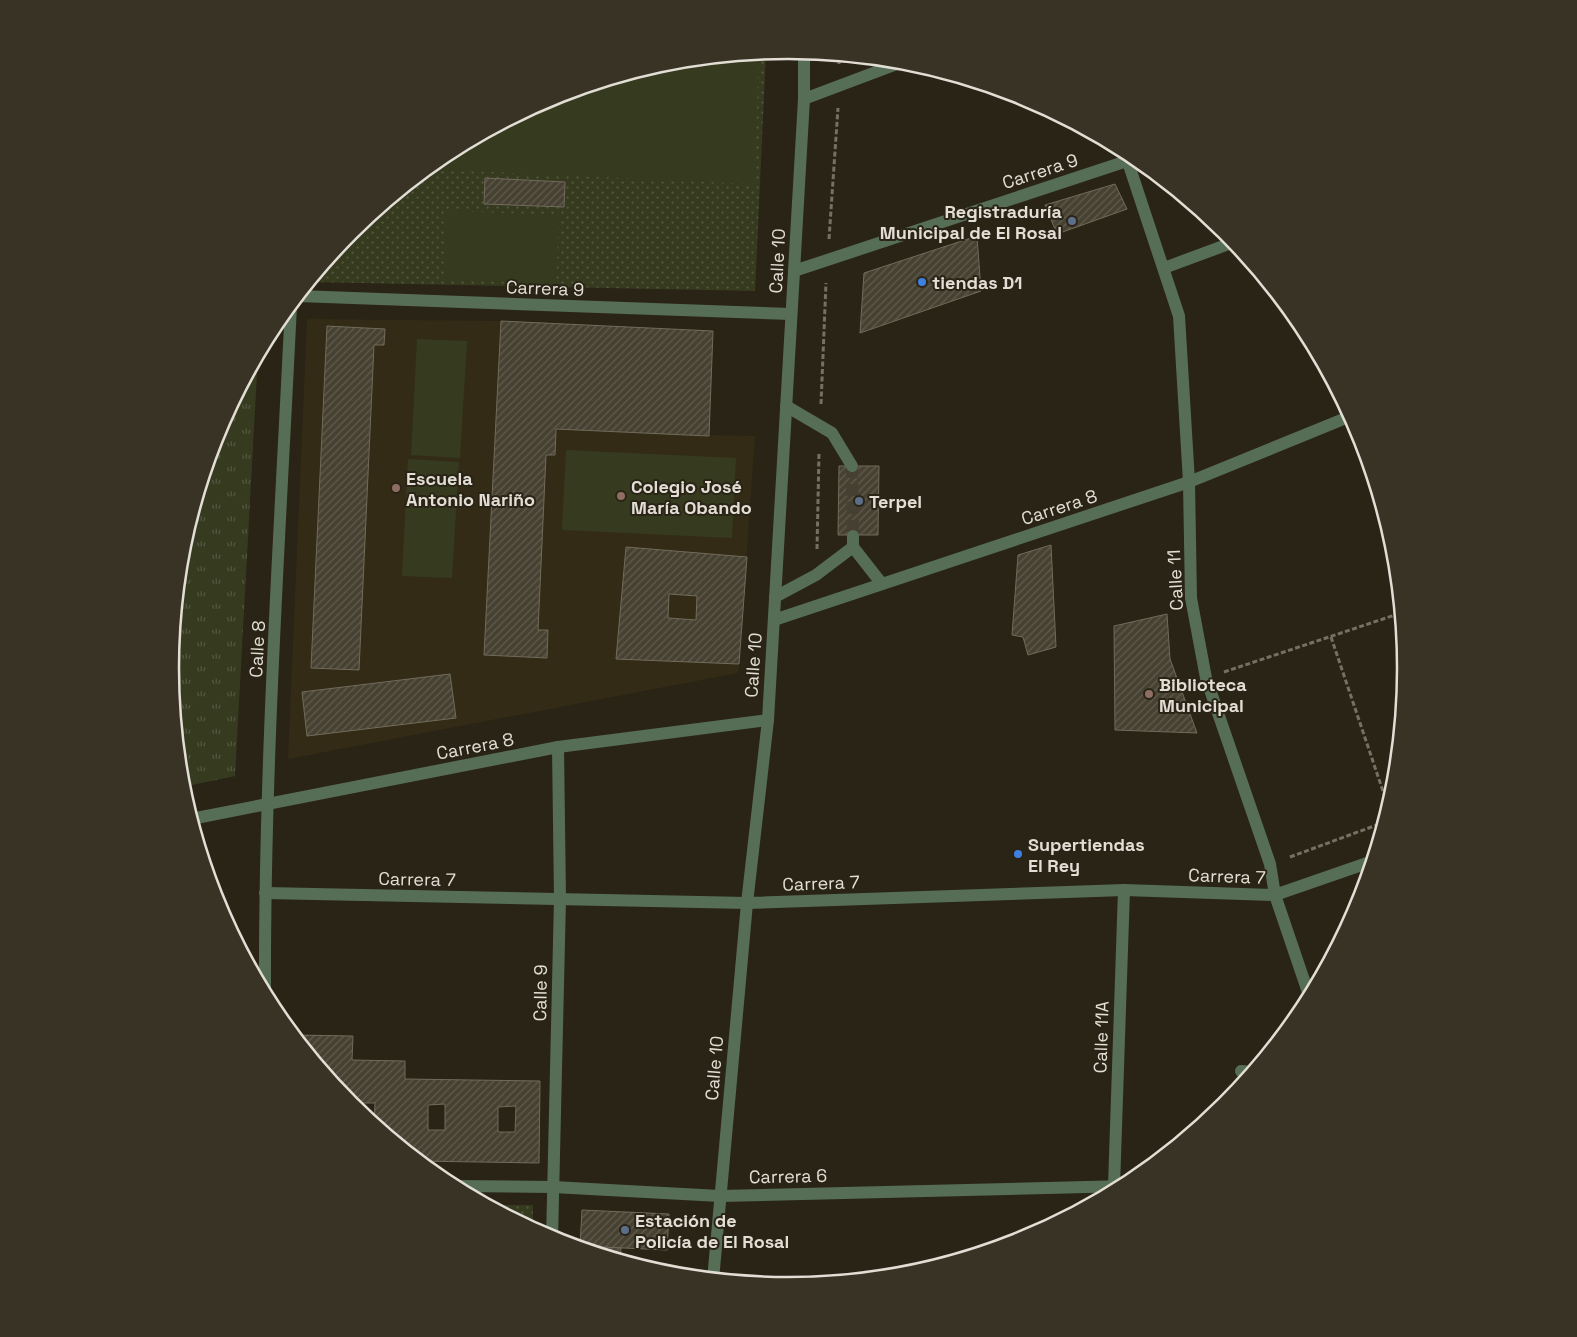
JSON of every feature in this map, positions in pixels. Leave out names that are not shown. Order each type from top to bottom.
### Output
[{"type":"street","name":"Calle 10","points":[[714,1273],[747,903],[768,720],[804,99],[804,59]]},
{"type":"street","points":[[804,99],[890,67]]},
{"type":"street","name":"Carrera 9","points":[[794,272],[1120,157]]},
{"type":"street","name":"Calle 11","points":[[1129,163],[1179,316],[1190,482],[1191,598],[1206,678],[1270,864],[1275,895],[1307,989]]},
{"type":"street","points":[[1164,268],[1227,245]]},
{"type":"street","name":"Carrera 9","points":[[306,296],[791,314]]},
{"type":"street","name":"Calle 8","points":[[265,981],[267,805],[290,318]]},
{"type":"street","points":[[786,406],[832,433],[852,466]]},
{"type":"street","name":"Carrera 8","points":[[774,620],[1190,482],[1344,419]]},
{"type":"street","points":[[775,597],[816,575],[853,541],[882,584]]},
{"type":"street","name":"Carrera 8","points":[[198,818],[558,747],[768,720]]},
{"type":"street","name":"Calle 9","points":[[552,1231],[560,899],[558,747]]},
{"type":"street","name":"Carrera 7","points":[[265,893],[747,903],[1124,890],[1275,895],[1366,863]]},
{"type":"street","name":"Calle 11A","points":[[1114,1183],[1124,890]]},
{"type":"street","name":"Carrera 6","points":[[467,1186],[554,1187],[720,1196],[1110,1186]]},
{"type":"path","points":[[816,575],[827,260],[840,86],[839,61]]},
{"type":"path","points":[[1206,678],[1396,615]]},
{"type":"path","points":[[1331,638],[1385,796]]},
{"type":"path","points":[[1270,864],[1377,825]]},
{"type":"shaded area","points":[[307,319],[501,321],[713,331],[709,435],[755,436],[738,673],[288,759]]},
{"type":"green space","points":[[759,60],[754,184],[439,170],[484,140],[519,122],[555,105],[593,91],[670,70]]},
{"type":"green space","points":[[766,60],[755,291],[317,282],[357,237],[417,185],[484,140],[519,122],[555,105],[593,91],[670,70],[709,64]]},
{"type":"green space","points":[[446,211],[559,215],[556,284],[444,280]]},
{"type":"green space","points":[[417,339],[467,341],[460,458],[411,455]]},
{"type":"green space","points":[[257,370],[235,776],[190,785],[180,708],[180,629],[190,550],[211,473],[225,435]]},
{"type":"green space","points":[[566,450],[736,458],[732,538],[562,530]]},
{"type":"green space","points":[[408,459],[459,462],[452,578],[402,576]]},
{"type":"green space","points":[[500,1205],[533,1205],[533,1222]]},
{"type":"building","points":[[485,178],[565,182],[564,207],[484,204]]},
{"type":"building","name":"Registraduría Municipal de El Rosal","points":[[1115,184],[1127,209],[1057,234],[1045,205]]},
{"type":"building","name":"tiendas D1","points":[[977,236],[981,291],[860,333],[864,273]]},
{"type":"building","points":[[501,321],[713,331],[709,436],[556,429],[555,455],[546,455],[538,630],[548,630],[547,658],[484,655]]},
{"type":"building","points":[[327,326],[385,329],[384,345],[374,345],[359,670],[311,668]]},
{"type":"building","name":"Terpel","points":[[839,466],[879,466],[878,535],[838,535]]},
{"type":"building","points":[[1051,545],[1056,647],[1028,655],[1023,637],[1012,635],[1018,555]]},
{"type":"building","points":[[626,547],[747,557],[739,664],[616,659]],"holes":[[[669,594],[697,596],[696,620],[668,618]]]},
{"type":"building","name":"Biblioteca Municipal","points":[[1167,614],[1170,659],[1197,733],[1115,730],[1114,626]]},
{"type":"building","points":[[450,674],[456,718],[307,736],[302,692]]},
{"type":"building","points":[[302,1035],[353,1036],[352,1060],[405,1061],[405,1079],[540,1081],[539,1163],[430,1161],[374,1116],[375,1103],[360,1103],[330,1071]],"holes":[[[445,1104],[445,1130],[428,1130],[428,1105]],[[516,1106],[515,1132],[498,1132],[498,1107]]]},
{"type":"building","name":"Estación de Policía de El Rosal","points":[[582,1210],[669,1214],[667,1250],[595,1247],[580,1241]]},
{"type":"building","points":[[596,1247],[621,1248],[621,1254]]},
{"type":"tunnel","points":[[852,466],[853,536]]},
{"type":"place","name":"Registraduría Municipal de El Rosal","points":[[1072,221]]},
{"type":"place","name":"tiendas D1","points":[[922,282]]},
{"type":"place","name":"Escuela Antonio Nariño","points":[[396,488]]},
{"type":"place","name":"Colegio José María Obando","points":[[621,496]]},
{"type":"place","name":"Terpel","points":[[859,501]]},
{"type":"place","name":"Biblioteca Municipal","points":[[1149,694]]},
{"type":"place","name":"Supertiendas El Rey","points":[[1018,854]]},
{"type":"place","name":"Estación de Policía de El Rosal","points":[[625,1230]]}]
